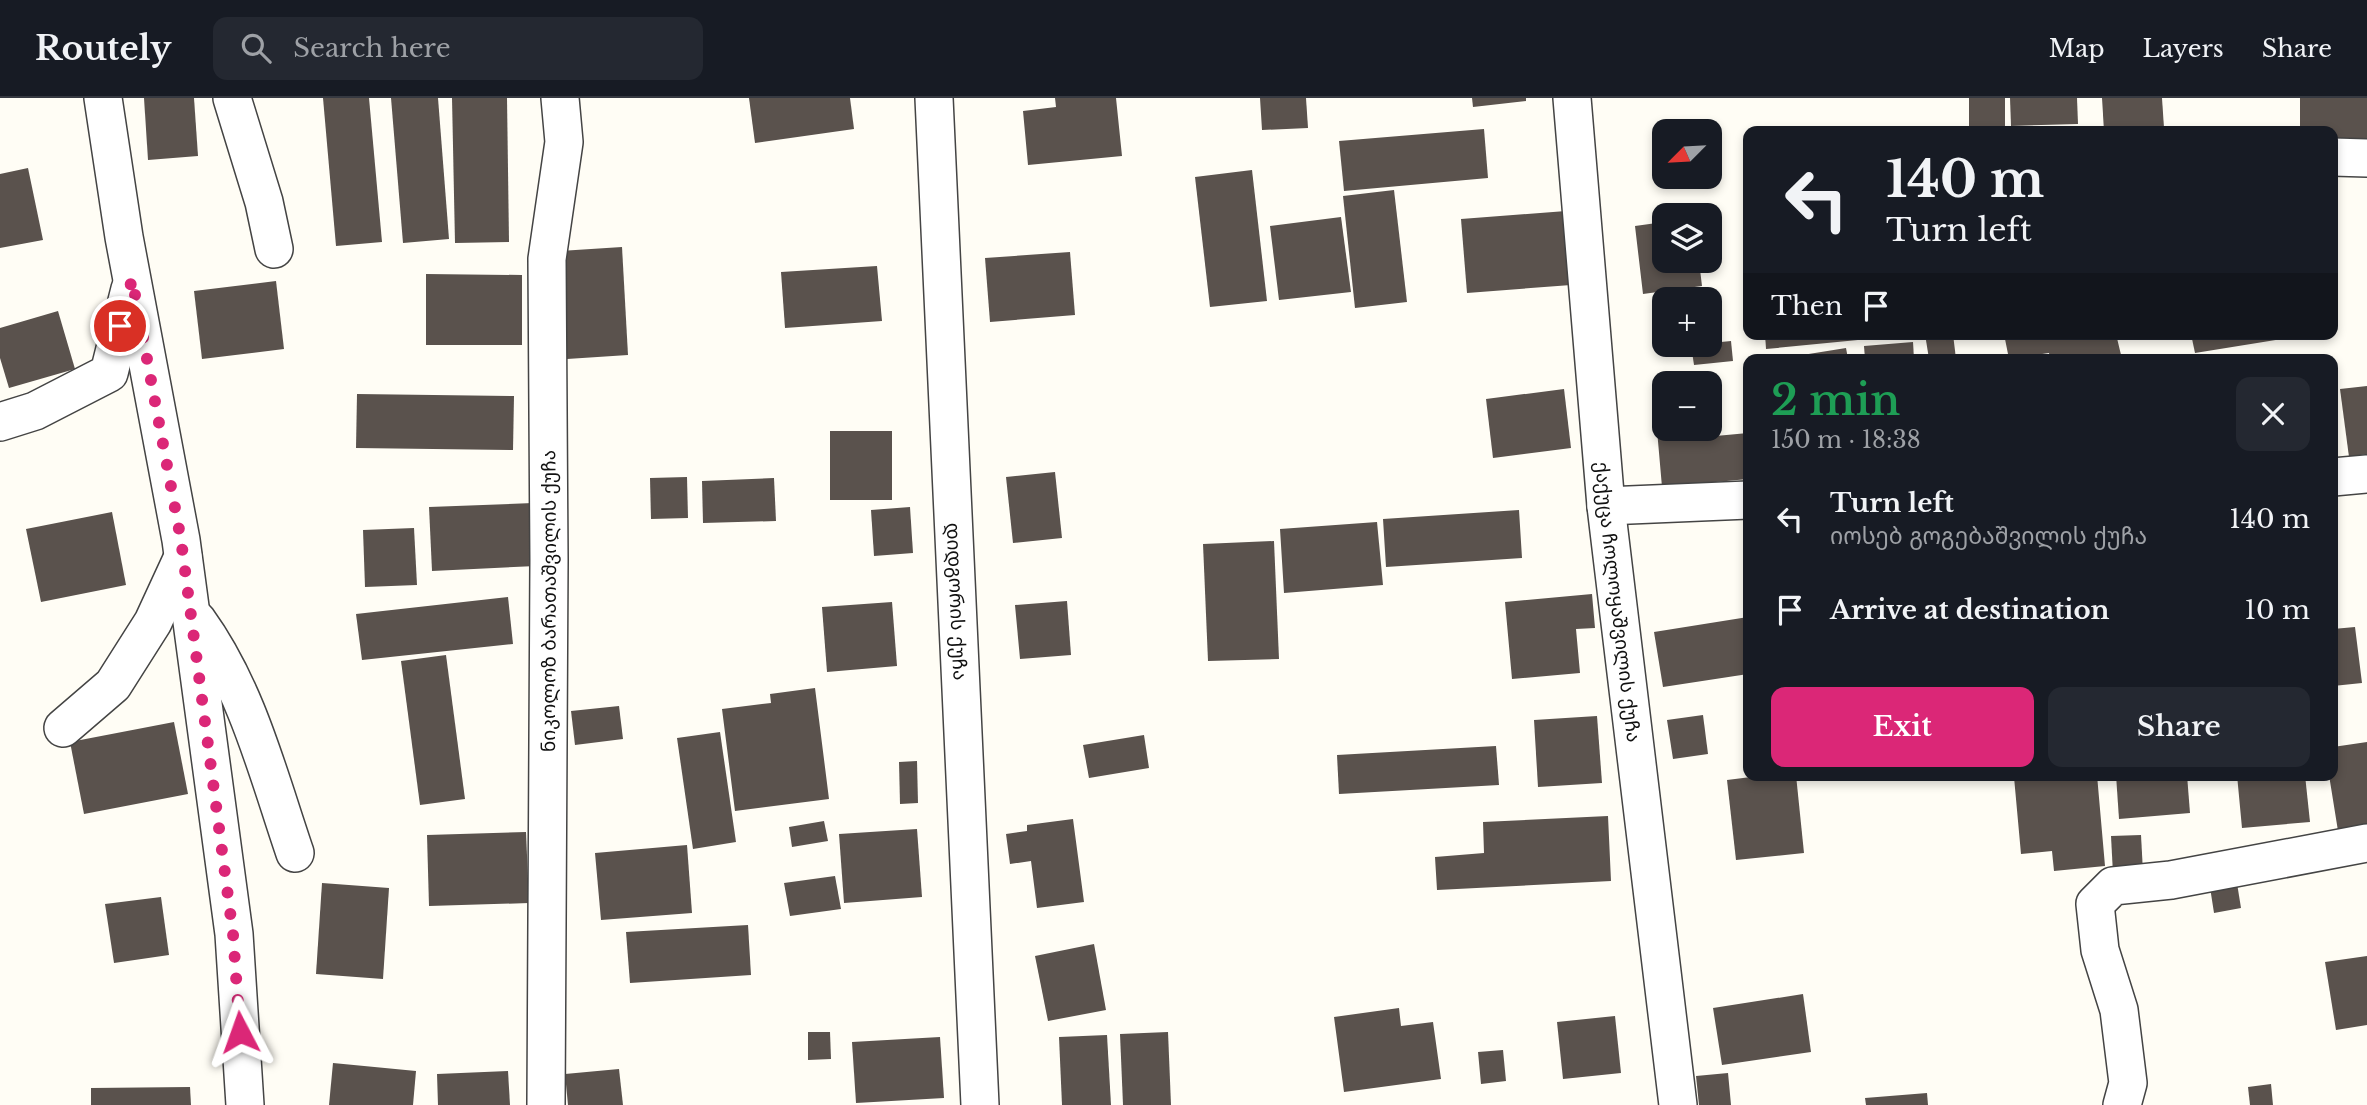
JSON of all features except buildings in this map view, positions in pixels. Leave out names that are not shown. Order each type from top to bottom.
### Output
[{"type":"street","points":[[103,98],[132,279],[183,556],[233,934],[245,1105]]},
{"type":"street","points":[[232,98],[264,202],[274,249]]},
{"type":"street","name":"ნიკოლოზ ბარათაშვილის ქუჩა","points":[[546,1105],[549,574],[547,259],[564,142],[560,98]]},
{"type":"street","name":"დიდგორის ქუჩა","points":[[934,98],[980,1105]]},
{"type":"street","name":"ქაქუცა ჩოლოყაშვილის ქუჩა","points":[[1572,98],[1606,506],[1678,1105]]},
{"type":"street","points":[[2338,157],[2367,158]]},
{"type":"street","points":[[0,422],[35,411],[108,373],[132,279]]},
{"type":"street","points":[[2338,477],[2367,474]]},
{"type":"street","points":[[1606,506],[1743,500]]},
{"type":"street","points":[[63,728],[113,685],[153,622],[183,556]]},
{"type":"street","points":[[190,611],[214,643],[239,690],[295,853]]},
{"type":"street","points":[[2122,1105],[2128,1083],[2119,1010],[2100,950],[2095,904],[2113,886],[2171,880],[2367,843]]},
{"type":"route","points":[[120,326],[132,279],[181,540],[233,934],[240,1032]]}]
